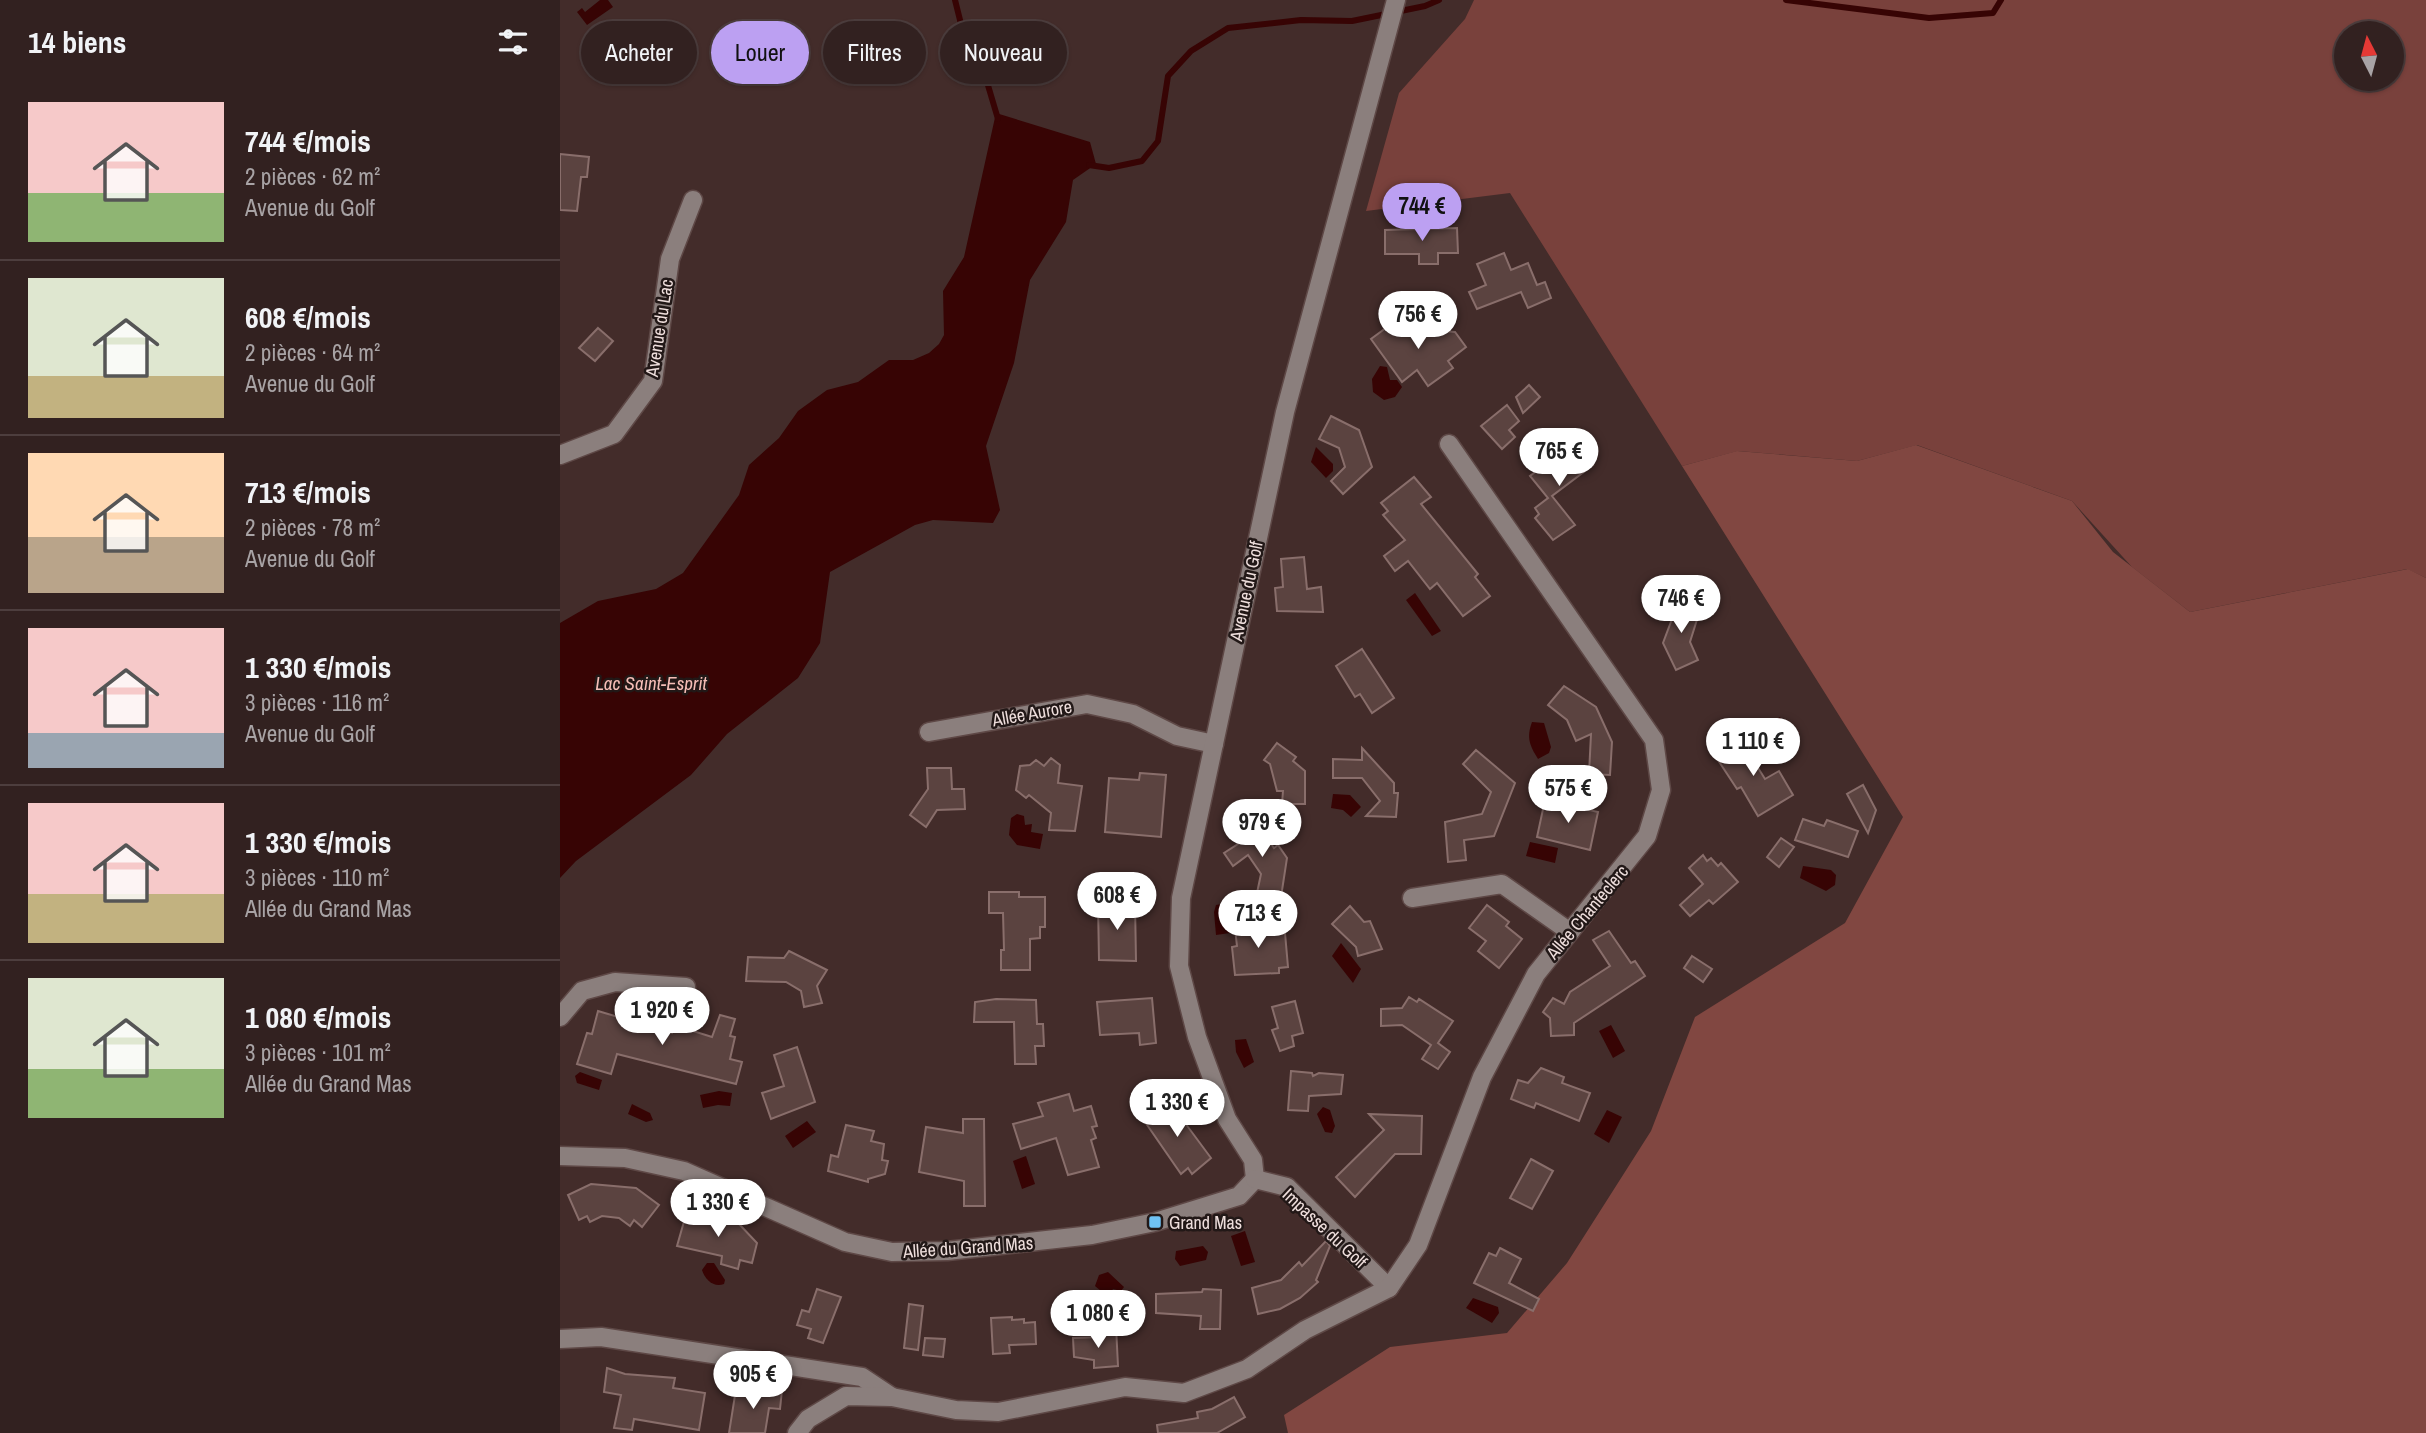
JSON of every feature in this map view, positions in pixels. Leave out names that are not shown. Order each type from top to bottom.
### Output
[{"type":"street","name":"Avenue du Golf","points":[[1255,1179],[1253,1160],[1227,1119],[1197,1037],[1179,966],[1181,898],[1285,412],[1396,0]]},
{"type":"street","name":"Avenue du Lac","points":[[560,455],[614,434],[653,381],[670,259],[693,200]]},
{"type":"street","name":"Allée Chanteclerc","points":[[1389,1288],[1418,1245],[1482,1077],[1536,974],[1647,836],[1661,790],[1654,740],[1449,444]]},
{"type":"street","name":"Allée Aurore","points":[[929,732],[1087,704],[1133,714],[1177,736],[1214,744]]},
{"type":"street","points":[[1412,898],[1502,884],[1570,932]]},
{"type":"street","points":[[560,1017],[582,991],[615,982],[686,988]]},
{"type":"street","name":"Allée du Grand Mas","points":[[560,1156],[625,1158],[684,1171],[845,1242],[892,1252],[947,1251],[1092,1235],[1155,1222],[1239,1196],[1255,1179]]},
{"type":"street","name":"Impasse du Golf","points":[[1255,1179],[1287,1187],[1389,1288]]},
{"type":"street","points":[[797,1433],[807,1419],[846,1396],[892,1396],[956,1410],[998,1412],[1125,1387],[1184,1393],[1247,1369],[1305,1331],[1389,1288]]},
{"type":"street","points":[[560,1339],[601,1337],[862,1377],[892,1396]]},
{"type":"shaded area","points":[[1474,0],[2426,0],[2426,578],[2407,569],[2190,612],[2132,567],[2072,501],[1917,445],[1857,461],[1738,451],[1682,466],[1510,193],[1366,211],[1399,93],[1465,19]]},
{"type":"shaded area","points":[[1916,445],[2072,501],[2113,552],[2190,612],[2408,569],[2426,578],[2426,1433],[1288,1433],[1284,1415],[1390,1347],[1507,1333],[1567,1263],[1651,1131],[1695,1017],[1845,923],[1903,817],[1682,466],[1737,451],[1857,461]]},
{"type":"water","points":[[600,0],[608,0],[613,7],[593,21],[584,21],[577,12],[582,8],[585,12]]},
{"type":"water","name":"Lac Saint-Esprit","points":[[996,113],[1090,142],[1096,164],[1073,180],[1066,222],[1030,280],[1014,363],[986,446],[1000,510],[993,523],[933,520],[915,525],[830,572],[820,643],[798,678],[727,734],[691,775],[576,861],[560,878],[560,623],[598,601],[656,589],[683,573],[739,495],[749,465],[779,438],[798,411],[827,390],[858,382],[889,360],[913,360],[929,353],[939,344],[944,335],[943,291],[964,257]]},
{"type":"water","points":[[1380,366],[1387,367],[1390,380],[1397,380],[1402,387],[1395,397],[1384,400],[1373,392],[1372,379]]},
{"type":"water","points":[[1316,447],[1333,464],[1333,471],[1326,478],[1311,462]]},
{"type":"water","points":[[1415,593],[1441,631],[1432,636],[1406,600]]},
{"type":"water","points":[[1780,717],[1793,741],[1789,747],[1782,747],[1769,723]]},
{"type":"water","points":[[1532,722],[1544,723],[1551,747],[1549,753],[1538,759],[1530,742]]},
{"type":"water","points":[[1333,794],[1350,795],[1361,807],[1351,817],[1343,810],[1331,808]]},
{"type":"water","points":[[1017,814],[1024,816],[1025,825],[1032,824],[1031,832],[1043,834],[1040,849],[1017,845],[1009,835],[1011,818]]},
{"type":"water","points":[[1530,842],[1558,848],[1555,863],[1526,856]]},
{"type":"water","points":[[1803,866],[1831,870],[1836,875],[1835,885],[1826,891],[1800,878]]},
{"type":"water","points":[[1237,901],[1239,915],[1228,920],[1230,933],[1216,935],[1216,905]]},
{"type":"water","points":[[1341,943],[1361,969],[1353,983],[1332,956]]},
{"type":"water","points":[[1611,1025],[1625,1051],[1613,1058],[1599,1031]]},
{"type":"water","points":[[1246,1039],[1254,1062],[1244,1068],[1236,1052],[1235,1040]]},
{"type":"water","points":[[580,1072],[602,1080],[599,1090],[577,1083],[575,1076]]},
{"type":"water","points":[[719,1091],[732,1093],[730,1106],[703,1108],[700,1095]]},
{"type":"water","points":[[632,1104],[650,1113],[653,1120],[646,1122],[628,1114]]},
{"type":"water","points":[[1323,1107],[1330,1110],[1335,1126],[1332,1133],[1325,1132],[1317,1114]]},
{"type":"water","points":[[1607,1110],[1622,1117],[1609,1143],[1594,1134]]},
{"type":"water","points":[[807,1121],[816,1132],[793,1148],[785,1136]]},
{"type":"water","points":[[1026,1156],[1035,1184],[1022,1189],[1013,1161]]},
{"type":"water","points":[[1245,1231],[1255,1262],[1241,1266],[1231,1236]]},
{"type":"water","points":[[1203,1246],[1208,1252],[1206,1260],[1180,1266],[1175,1259],[1176,1251]]},
{"type":"water","points":[[707,1263],[714,1263],[725,1280],[724,1284],[713,1284],[705,1277],[702,1270]]},
{"type":"water","points":[[1108,1272],[1124,1287],[1121,1291],[1113,1289],[1108,1297],[1095,1286],[1099,1275]]},
{"type":"water","points":[[1473,1298],[1498,1307],[1499,1313],[1492,1323],[1466,1308]]},
{"type":"building","points":[[560,154],[589,157],[587,177],[581,177],[577,211],[560,210]]},
{"type":"building","points":[[1457,228],[1458,253],[1438,253],[1438,264],[1419,264],[1419,254],[1385,254],[1385,230]]},
{"type":"building","points":[[1504,253],[1511,270],[1528,263],[1537,285],[1545,282],[1551,298],[1528,308],[1521,292],[1477,309],[1469,292],[1486,285],[1477,264]]},
{"type":"building","points":[[1394,322],[1395,327],[1455,332],[1466,347],[1448,361],[1453,368],[1428,386],[1417,370],[1402,382],[1371,339]]},
{"type":"building","points":[[598,328],[613,341],[595,361],[579,348]]},
{"type":"building","points":[[1529,385],[1540,397],[1523,413],[1516,397]]},
{"type":"building","points":[[1507,405],[1519,421],[1509,430],[1515,437],[1502,449],[1481,426]]},
{"type":"building","points":[[1331,416],[1359,430],[1372,467],[1343,494],[1331,481],[1345,467],[1339,448],[1319,439]]},
{"type":"building","points":[[1575,442],[1593,465],[1552,496],[1575,525],[1553,540],[1535,518],[1539,514],[1535,508],[1548,498],[1530,476]]},
{"type":"building","points":[[1414,477],[1431,497],[1421,504],[1478,574],[1475,577],[1490,596],[1463,616],[1437,583],[1430,589],[1408,561],[1395,571],[1384,556],[1405,540],[1383,515],[1388,511],[1381,503]]},
{"type":"building","points":[[1304,557],[1307,589],[1321,587],[1323,612],[1277,611],[1275,588],[1283,587],[1281,559]]},
{"type":"building","points":[[1674,602],[1700,610],[1690,642],[1698,660],[1676,670],[1663,643],[1672,619],[1667,618]]},
{"type":"building","points":[[1362,649],[1394,698],[1372,713],[1360,694],[1355,697],[1336,666]]},
{"type":"building","points":[[1564,686],[1596,707],[1612,742],[1610,775],[1589,774],[1591,734],[1576,741],[1567,720],[1548,705]]},
{"type":"building","points":[[1740,739],[1765,779],[1779,771],[1793,795],[1758,816],[1741,787],[1737,789],[1714,754]]},
{"type":"building","points":[[1277,743],[1296,757],[1293,761],[1305,771],[1305,804],[1282,804],[1283,791],[1277,791],[1270,764],[1264,760]]},
{"type":"building","points":[[1362,748],[1394,783],[1394,793],[1398,793],[1396,817],[1366,816],[1380,801],[1362,778],[1333,778],[1333,759],[1362,760]]},
{"type":"building","points":[[1476,750],[1515,783],[1494,836],[1464,840],[1466,860],[1448,862],[1445,822],[1482,814],[1491,792],[1463,764]]},
{"type":"building","points":[[1051,758],[1060,765],[1058,783],[1082,786],[1075,831],[1049,830],[1051,813],[1029,795],[1026,798],[1016,790],[1020,766],[1030,765],[1036,760],[1044,766]]},
{"type":"building","points":[[927,768],[951,768],[952,789],[964,789],[965,809],[937,810],[926,827],[910,815],[928,789]]},
{"type":"building","points":[[1140,773],[1166,775],[1161,837],[1105,832],[1109,778],[1139,780]]},
{"type":"building","points":[[1863,785],[1876,810],[1868,833],[1847,794]]},
{"type":"building","points":[[1545,800],[1598,812],[1590,850],[1537,837]]},
{"type":"building","points":[[1803,819],[1824,826],[1827,820],[1858,831],[1848,857],[1795,840]]},
{"type":"building","points":[[1271,824],[1277,833],[1268,840],[1274,848],[1278,845],[1287,858],[1281,897],[1257,893],[1261,874],[1248,855],[1233,866],[1224,853],[1241,842],[1244,831],[1256,833]]},
{"type":"building","points":[[1781,838],[1794,847],[1779,867],[1767,857]]},
{"type":"building","points":[[1703,855],[1707,861],[1711,858],[1718,866],[1721,863],[1738,882],[1713,904],[1709,900],[1690,916],[1680,905],[1703,884],[1689,868]]},
{"type":"building","points":[[989,892],[1019,892],[1019,897],[1045,897],[1045,927],[1040,927],[1040,938],[1030,939],[1030,970],[1001,970],[1001,950],[1004,950],[1003,913],[989,913]]},
{"type":"building","points":[[1135,903],[1136,961],[1099,960],[1098,904]]},
{"type":"building","points":[[1487,905],[1509,922],[1506,926],[1522,939],[1499,968],[1478,951],[1486,941],[1469,928]]},
{"type":"building","points":[[1350,906],[1364,922],[1370,921],[1382,949],[1358,956],[1356,947],[1332,924]]},
{"type":"building","points":[[1254,916],[1255,928],[1260,928],[1261,934],[1285,933],[1288,967],[1279,968],[1279,973],[1235,975],[1232,947],[1237,946],[1234,920]]},
{"type":"building","points":[[1609,931],[1631,963],[1635,961],[1645,976],[1574,1023],[1574,1035],[1551,1036],[1550,1018],[1543,1012],[1553,998],[1564,1004],[1570,992],[1610,966],[1593,940]]},
{"type":"building","points":[[789,951],[827,970],[817,986],[822,1003],[804,1007],[801,991],[786,982],[746,981],[748,957],[784,958]]},
{"type":"building","points":[[1692,956],[1712,969],[1703,982],[1684,968]]},
{"type":"building","points":[[1409,997],[1417,1002],[1419,999],[1453,1021],[1438,1043],[1450,1052],[1438,1069],[1422,1059],[1431,1045],[1402,1025],[1381,1026],[1381,1009],[1402,1008]]},
{"type":"building","points":[[1152,998],[1156,1043],[1140,1045],[1139,1033],[1100,1035],[1097,1002]]},
{"type":"building","points":[[996,999],[1036,1000],[1037,1024],[1043,1024],[1044,1046],[1035,1046],[1036,1064],[1015,1064],[1014,1022],[974,1022],[975,1002]]},
{"type":"building","points":[[1295,1001],[1303,1033],[1292,1036],[1294,1046],[1280,1051],[1272,1030],[1278,1028],[1272,1007]]},
{"type":"building","points":[[598,1011],[672,1033],[674,1025],[712,1037],[720,1015],[735,1019],[730,1036],[735,1037],[730,1059],[742,1062],[736,1084],[617,1054],[611,1074],[577,1064],[587,1033],[592,1034]]},
{"type":"building","points":[[797,1047],[815,1102],[771,1119],[762,1093],[784,1086],[774,1055]]},
{"type":"building","points":[[1541,1068],[1564,1077],[1562,1083],[1590,1093],[1579,1121],[1536,1103],[1534,1108],[1511,1099],[1518,1080],[1528,1083]]},
{"type":"building","points":[[1291,1071],[1312,1073],[1313,1076],[1319,1073],[1343,1075],[1341,1094],[1309,1096],[1308,1111],[1288,1110]]},
{"type":"building","points":[[1069,1094],[1074,1111],[1091,1106],[1097,1126],[1092,1127],[1096,1138],[1091,1140],[1099,1167],[1068,1175],[1056,1138],[1021,1149],[1013,1124],[1043,1116],[1038,1103]]},
{"type":"building","points":[[1168,1100],[1211,1158],[1192,1174],[1188,1168],[1181,1174],[1143,1119]]},
{"type":"building","points":[[1369,1114],[1422,1116],[1421,1154],[1395,1154],[1355,1197],[1336,1177],[1384,1130]]},
{"type":"building","points":[[963,1119],[984,1119],[985,1206],[964,1206],[964,1181],[919,1172],[926,1127],[963,1133]]},
{"type":"building","points":[[846,1125],[874,1131],[871,1141],[884,1144],[882,1160],[888,1161],[885,1174],[868,1179],[868,1182],[828,1171],[831,1155],[838,1157]]},
{"type":"building","points":[[1531,1159],[1553,1171],[1532,1209],[1510,1198]]},
{"type":"building","points":[[591,1184],[636,1188],[659,1205],[642,1227],[634,1220],[630,1226],[619,1218],[602,1216],[590,1222],[587,1216],[579,1220],[568,1195]]},
{"type":"building","points":[[687,1211],[739,1224],[757,1243],[752,1263],[740,1260],[738,1269],[721,1264],[722,1256],[677,1246]]},
{"type":"building","points":[[1326,1241],[1330,1246],[1316,1280],[1318,1282],[1300,1298],[1280,1309],[1258,1314],[1252,1288],[1281,1280],[1299,1262],[1302,1266]]},
{"type":"building","points":[[1500,1248],[1521,1259],[1509,1283],[1539,1299],[1533,1311],[1474,1283],[1489,1253],[1496,1256]]},
{"type":"building","points":[[817,1289],[841,1297],[823,1343],[808,1338],[811,1329],[797,1325],[802,1310],[809,1312]]},
{"type":"building","points":[[1203,1289],[1221,1290],[1220,1329],[1200,1329],[1201,1316],[1156,1313],[1156,1294],[1202,1292]]},
{"type":"building","points":[[909,1304],[923,1306],[918,1350],[904,1348]]},
{"type":"building","points":[[1012,1317],[1012,1320],[1024,1319],[1024,1323],[1035,1322],[1036,1344],[1009,1345],[1010,1353],[993,1354],[991,1318]]},
{"type":"building","points":[[1116,1326],[1118,1366],[1094,1368],[1094,1360],[1074,1357],[1073,1338],[1103,1337]]},
{"type":"building","points":[[925,1338],[945,1339],[943,1357],[923,1355]]},
{"type":"building","points":[[607,1368],[625,1374],[675,1378],[673,1388],[705,1393],[699,1430],[634,1419],[632,1430],[614,1428],[621,1395],[604,1392]]},
{"type":"building","points":[[736,1389],[764,1394],[765,1389],[782,1390],[780,1409],[769,1408],[765,1433],[729,1433]]},
{"type":"building","points":[[1234,1397],[1245,1417],[1217,1433],[1158,1433],[1157,1425],[1198,1418],[1197,1412],[1212,1409]]},
{"type":"waterway","points":[[955,0],[969,56],[987,82],[998,119]]},
{"type":"waterway","points":[[1089,165],[1109,168],[1142,161],[1158,141],[1168,76],[1191,51],[1228,28],[1301,20],[1352,21],[1425,6],[1439,0]]},
{"type":"waterway","points":[[1786,0],[1929,18],[1993,13],[2001,0]]},
{"type":"place","name":"Grand Mas","points":[[1155,1222]]}]
